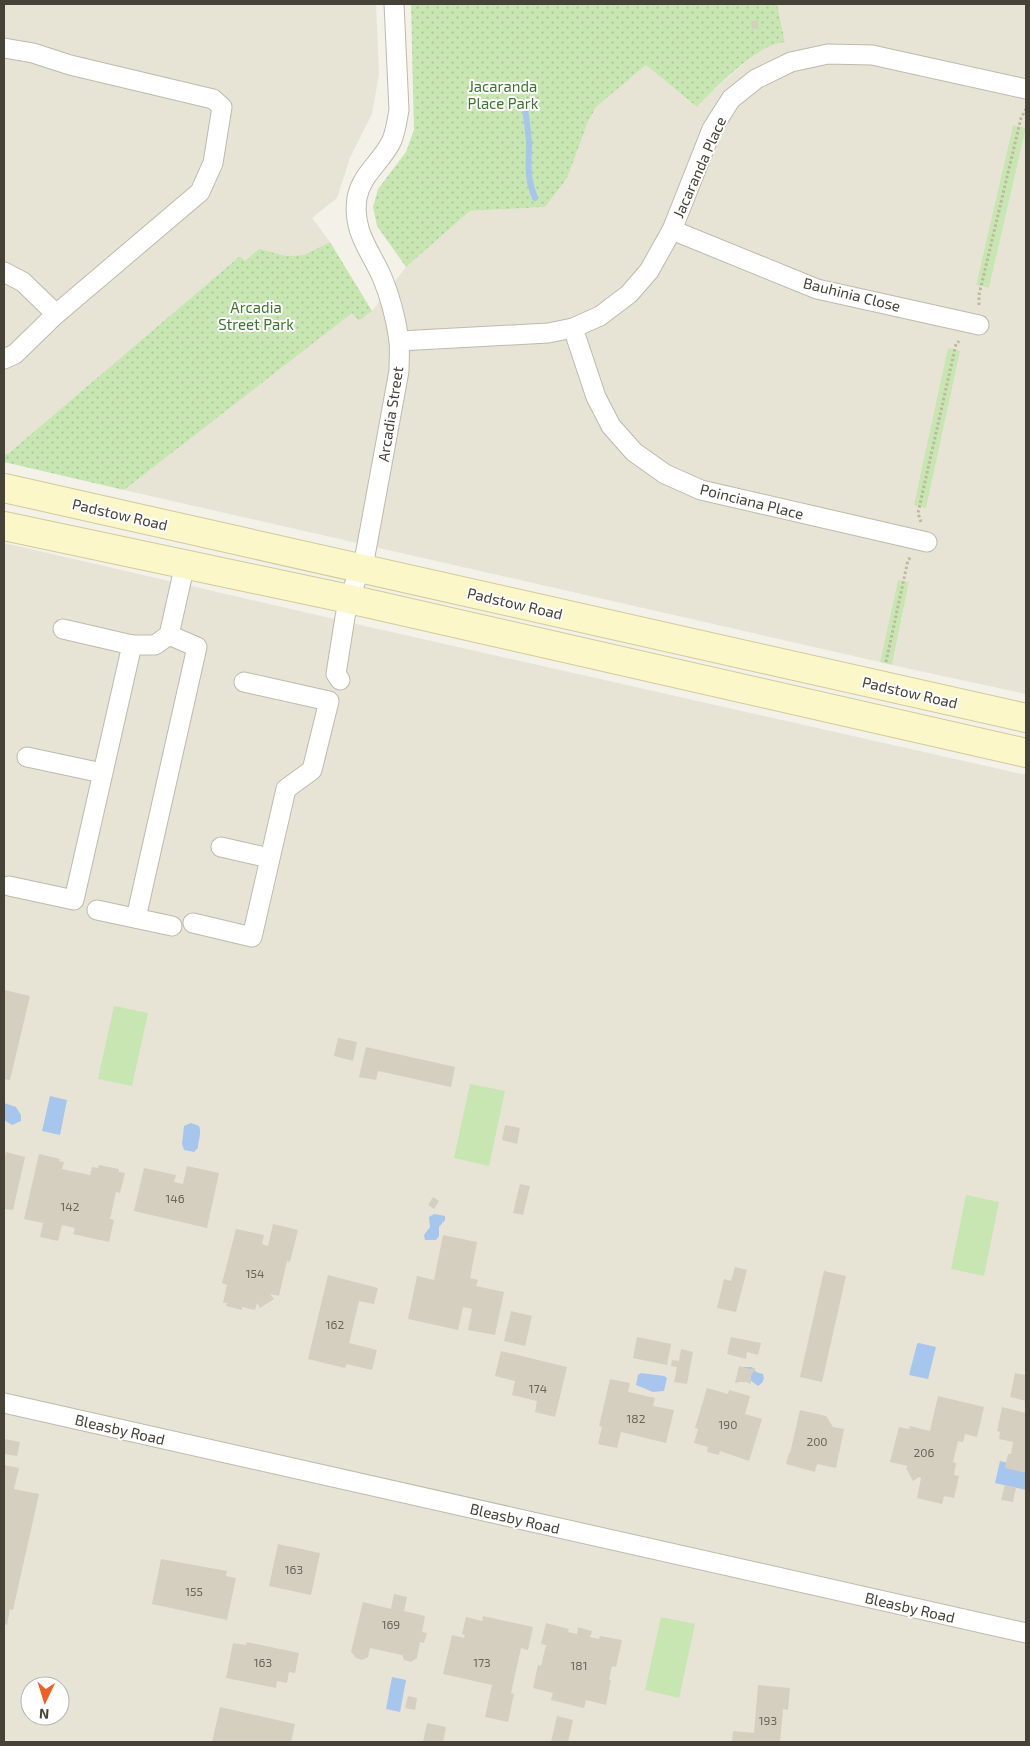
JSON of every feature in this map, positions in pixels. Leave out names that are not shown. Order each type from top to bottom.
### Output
[{"type":"main road","name":"Padstow Road","points":[[4,488],[1026,718]]},
{"type":"main road","points":[[4,526],[349,599],[1026,753]]},
{"type":"street","name":"Arcadia Street","points":[[340,680],[336,674],[337,660],[349,599],[366,548],[399,370],[399,341],[382,278],[359,233],[357,215],[357,198],[363,179],[391,141],[399,110],[394,4]]},
{"type":"street","points":[[4,48],[33,53],[70,65],[213,99],[222,107],[213,163],[200,192],[56,314],[15,354],[4,359]]},
{"type":"street","name":"Jacaranda Place","points":[[399,341],[548,333],[572,328],[600,316],[629,294],[648,272],[672,230],[712,129],[731,100],[756,80],[791,62],[828,54],[872,55],[1026,89]]},
{"type":"street","name":"Bauhinia Close","points":[[672,230],[817,288],[979,325]]},
{"type":"street","points":[[4,272],[22,282],[56,314]]},
{"type":"street","name":"Poinciana Place","points":[[572,328],[596,397],[611,426],[634,452],[665,474],[701,490],[928,542]]},
{"type":"street","points":[[63,629],[132,646],[155,645],[169,635],[185,564]]},
{"type":"street","points":[[136,918],[197,646],[169,635]]},
{"type":"street","points":[[9,886],[74,900],[132,646]]},
{"type":"street","points":[[193,923],[252,937],[268,858],[286,789],[312,770],[328,700],[244,682]]},
{"type":"street","points":[[27,757],[102,773]]},
{"type":"street","points":[[221,847],[268,858]]},
{"type":"street","points":[[97,910],[172,926]]},
{"type":"street","name":"Bleasby Road","points":[[4,1403],[1026,1633]]},
{"type":"path","points":[[885,668],[908,560],[928,542],[918,513],[956,344],[979,325],[979,295],[1021,118],[1026,109]]},
{"type":"shaded area","points":[[4,4],[376,4],[379,74],[372,114],[350,158],[337,198],[312,218],[330,242],[304,255],[286,256],[259,250],[245,261],[240,256],[9,453],[4,455]]},
{"type":"shaded area","points":[[777,4],[1026,4],[1026,128],[1026,694],[892,665],[909,582],[898,580],[880,662],[124,490],[352,312],[359,321],[372,311],[406,267],[470,211],[545,207],[596,107],[646,65],[697,107],[710,93],[754,55],[768,46],[785,42]],"holes":[[[1013,125],[1026,128],[989,288],[976,285]]]},
{"type":"shaded area","points":[[4,543],[1026,775],[1026,1742],[4,1742]]},
{"type":"green space","name":"Jacaranda Place Park","points":[[411,4],[777,4],[785,42],[762,50],[742,64],[697,107],[646,65],[596,107],[587,124],[567,178],[545,207],[470,211],[406,267],[377,226],[373,207],[378,189],[406,152],[414,130]]},
{"type":"green space","points":[[1013,125],[1026,128],[989,288],[976,285]]},
{"type":"green space","name":"Arcadia Street Park","points":[[330,242],[372,311],[359,321],[352,313],[124,490],[4,462],[4,455],[9,453],[240,256],[245,261],[259,249],[286,256],[304,255]]},
{"type":"green space","points":[[948,348],[960,351],[926,508],[914,505]]},
{"type":"green space","points":[[898,580],[909,582],[892,665],[880,662]]},
{"type":"green space","points":[[114,1006],[148,1013],[132,1086],[98,1079]]},
{"type":"green space","points":[[470,1084],[505,1091],[489,1166],[454,1158]]},
{"type":"green space","points":[[966,1195],[999,1202],[984,1276],[951,1269]]},
{"type":"green space","points":[[661,1617],[695,1624],[679,1698],[645,1690]]},
{"type":"water","points":[[50,1096],[67,1100],[60,1135],[42,1131]]},
{"type":"water","points":[[4,1103],[16,1107],[21,1115],[21,1121],[12,1125],[4,1120]]},
{"type":"water","points":[[191,1123],[199,1126],[200,1131],[198,1148],[194,1152],[184,1150],[182,1144],[184,1126]]},
{"type":"water","points":[[434,1214],[445,1216],[445,1220],[439,1227],[439,1236],[436,1240],[425,1240],[424,1235],[430,1227],[429,1217]]},
{"type":"water","points":[[917,1344],[936,1347],[928,1379],[909,1375]]},
{"type":"water","points":[[744,1367],[752,1367],[756,1372],[763,1374],[764,1378],[758,1386],[750,1380],[744,1382],[737,1380],[739,1370]]},
{"type":"water","points":[[641,1373],[667,1378],[664,1391],[653,1392],[636,1385],[638,1375]]},
{"type":"water","points":[[1000,1461],[1026,1467],[1026,1490],[995,1483]]},
{"type":"water","points":[[392,1677],[406,1680],[400,1712],[386,1709]]},
{"type":"building","points":[[757,20],[759,28],[752,29],[751,22]]},
{"type":"building","points":[[4,990],[30,996],[10,1080],[4,1079]]},
{"type":"building","points":[[338,1038],[357,1042],[353,1061],[334,1056]]},
{"type":"building","points":[[366,1047],[455,1067],[451,1087],[378,1071],[376,1080],[359,1077]]},
{"type":"building","points":[[505,1125],[520,1128],[517,1144],[502,1140]]},
{"type":"building","points":[[6,1152],[25,1157],[13,1210],[5,1209],[5,1213],[4,1162]]},
{"type":"building","points":[[39,1154],[60,1159],[59,1161],[64,1162],[62,1169],[90,1175],[92,1167],[98,1168],[99,1165],[119,1169],[119,1172],[125,1173],[120,1193],[116,1192],[110,1219],[114,1220],[109,1242],[73,1234],[75,1228],[62,1225],[58,1241],[40,1237],[43,1223],[24,1219]]},
{"type":"building","points":[[187,1166],[219,1173],[207,1228],[134,1211],[144,1168],[176,1175],[174,1182],[183,1184]]},
{"type":"building","points":[[520,1184],[530,1186],[523,1215],[513,1213]]},
{"type":"building","points":[[433,1197],[439,1201],[434,1209],[428,1205]]},
{"type":"building","points":[[273,1224],[298,1230],[290,1262],[287,1261],[279,1296],[270,1294],[274,1299],[260,1308],[257,1303],[255,1310],[242,1307],[242,1310],[226,1306],[227,1303],[223,1303],[227,1285],[222,1283],[236,1229],[264,1235],[262,1244],[268,1246]]},
{"type":"building","points":[[443,1235],[477,1242],[470,1278],[478,1280],[476,1286],[504,1292],[495,1335],[468,1330],[472,1309],[463,1307],[458,1330],[408,1319],[417,1276],[434,1280]]},
{"type":"building","points":[[735,1267],[747,1270],[736,1312],[717,1308],[724,1279],[731,1281]]},
{"type":"building","points":[[824,1271],[846,1276],[822,1382],[800,1377]]},
{"type":"building","points":[[328,1275],[378,1288],[374,1304],[359,1301],[349,1343],[377,1350],[372,1370],[347,1364],[345,1368],[308,1359]]},
{"type":"building","points":[[511,1311],[532,1316],[525,1346],[504,1341]]},
{"type":"building","points":[[637,1337],[671,1344],[667,1365],[633,1358]]},
{"type":"building","points":[[731,1337],[761,1343],[758,1355],[747,1352],[746,1359],[727,1354]]},
{"type":"building","points":[[681,1349],[693,1352],[687,1384],[674,1382],[677,1367],[671,1366],[672,1360],[679,1361]]},
{"type":"building","points":[[501,1351],[567,1367],[555,1417],[535,1412],[537,1401],[512,1395],[515,1381],[495,1376]]},
{"type":"building","points":[[739,1366],[750,1369],[756,1368],[751,1376],[751,1384],[744,1381],[735,1383]]},
{"type":"building","points":[[1015,1373],[1026,1375],[1026,1401],[1010,1397]]},
{"type":"building","points":[[610,1379],[630,1383],[628,1392],[655,1398],[653,1406],[674,1410],[666,1443],[621,1432],[617,1448],[598,1444],[602,1427],[599,1426]]},
{"type":"building","points":[[707,1388],[728,1394],[729,1390],[750,1396],[745,1414],[762,1419],[749,1461],[720,1451],[719,1455],[707,1452],[708,1447],[694,1443],[698,1429],[695,1428]]},
{"type":"building","points":[[938,1396],[984,1407],[977,1437],[965,1434],[963,1442],[958,1441],[953,1462],[956,1463],[954,1475],[959,1476],[954,1498],[944,1496],[942,1504],[917,1498],[921,1478],[919,1477],[913,1481],[906,1468],[908,1466],[890,1462],[899,1427],[909,1429],[910,1426],[930,1431]]},
{"type":"building","points":[[1002,1407],[1026,1413],[1026,1473],[1005,1468],[1008,1454],[1011,1454],[1013,1442],[999,1439],[1000,1432],[997,1431]]},
{"type":"building","points":[[800,1410],[826,1416],[833,1427],[844,1429],[836,1468],[817,1464],[815,1472],[786,1464]]},
{"type":"building","points":[[5,1439],[20,1442],[17,1456],[4,1454]]},
{"type":"building","points":[[4,1465],[19,1468],[14,1489],[39,1494],[13,1610],[10,1609],[7,1625],[4,1624]]},
{"type":"building","points":[[1005,1485],[1016,1488],[1013,1502],[1001,1500]]},
{"type":"building","points":[[278,1544],[320,1553],[311,1595],[269,1586]]},
{"type":"building","points":[[161,1559],[227,1571],[226,1576],[236,1578],[227,1620],[152,1604]]},
{"type":"building","points":[[394,1594],[407,1597],[404,1611],[425,1616],[422,1632],[427,1633],[424,1643],[420,1642],[417,1658],[411,1662],[404,1660],[402,1655],[370,1648],[368,1657],[362,1660],[356,1658],[351,1652],[363,1602],[391,1609]]},
{"type":"building","points":[[483,1616],[533,1627],[528,1650],[521,1648],[511,1693],[514,1694],[508,1722],[485,1717],[492,1685],[443,1674],[452,1635],[464,1638],[465,1635],[462,1634],[466,1617],[482,1621]]},
{"type":"building","points":[[546,1623],[569,1629],[568,1632],[577,1634],[578,1627],[592,1631],[590,1637],[599,1639],[600,1636],[622,1640],[616,1667],[612,1666],[606,1705],[586,1700],[584,1708],[551,1700],[553,1693],[533,1688],[538,1665],[541,1666],[546,1645],[541,1644]]},
{"type":"building","points":[[247,1642],[299,1653],[295,1673],[289,1672],[287,1683],[277,1681],[276,1688],[226,1678],[233,1643],[246,1645]]},
{"type":"building","points":[[758,1685],[790,1688],[788,1710],[783,1709],[780,1742],[732,1742],[733,1731],[754,1733]]},
{"type":"building","points":[[408,1696],[417,1698],[415,1710],[405,1708]]},
{"type":"building","points":[[220,1707],[295,1724],[291,1742],[212,1742]]},
{"type":"building","points":[[557,1716],[573,1720],[568,1742],[551,1742]]},
{"type":"building","points":[[427,1723],[446,1727],[443,1742],[423,1742]]},
{"type":"waterway","points":[[524,102],[529,142],[529,177],[535,198]]}]
